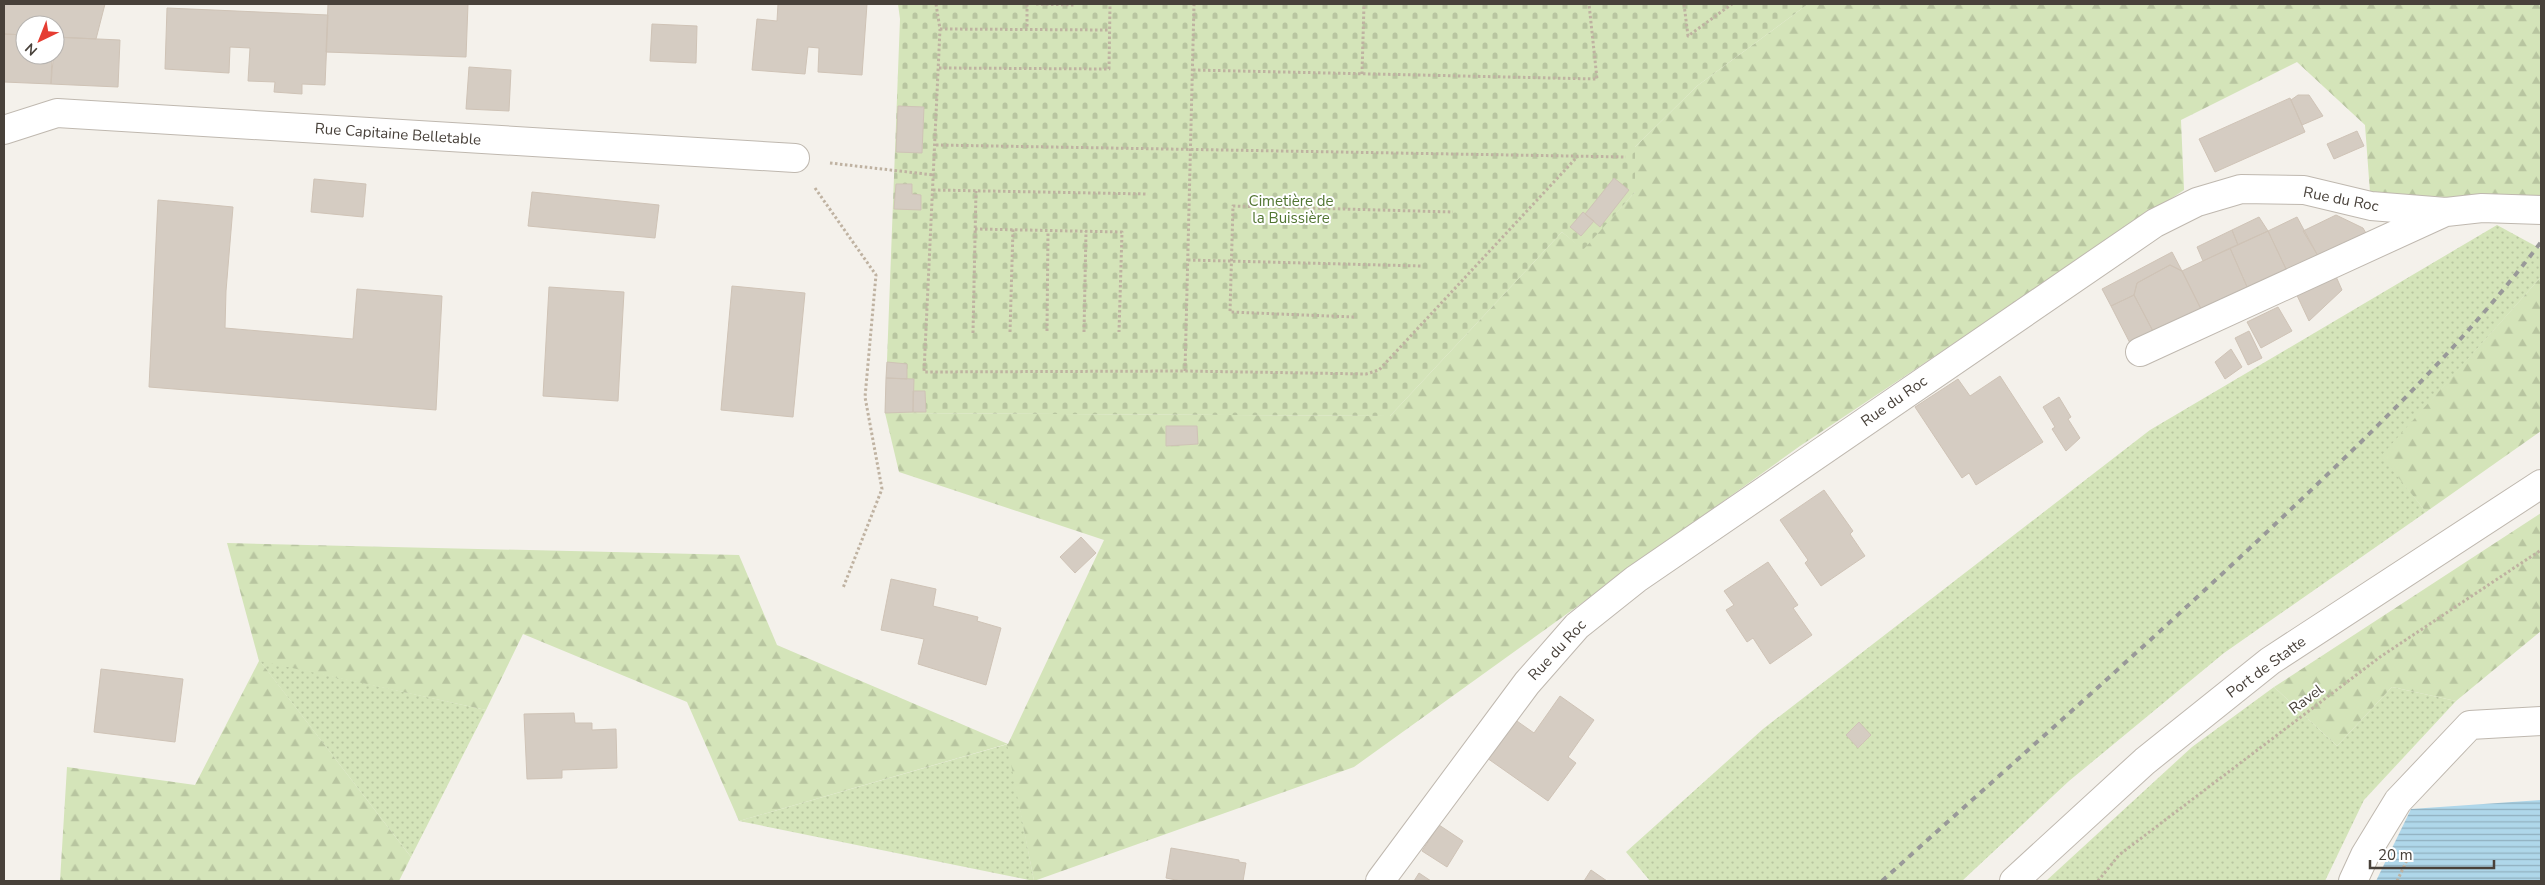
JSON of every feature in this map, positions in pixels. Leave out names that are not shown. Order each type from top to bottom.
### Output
[{"type":"street","name":"Rue Capitaine Belletable","points":[[4,130],[58,113],[795,158]]},
{"type":"street","name":"Rue du Roc","points":[[1380,881],[1527,683],[1577,626],[1636,579],[2155,223],[2197,202],[2242,189],[2304,190],[2371,206],[2446,212],[2482,208],[2541,210]]},
{"type":"street","points":[[2140,352],[2446,212]]},
{"type":"street","name":"Port de Statte","points":[[2014,881],[2145,760],[2270,661],[2541,484]]},
{"type":"street","points":[[2353,881],[2365,855],[2398,801],[2470,725],[2541,721]]},
{"type":"path","points":[[936,4],[940,29],[939,68],[924,372],[1185,371],[1366,374],[1379,370],[1578,156]]},
{"type":"path","points":[[1027,4],[1027,29]]},
{"type":"path","points":[[1036,4],[1074,5]]},
{"type":"path","points":[[939,68],[1110,70],[1110,4]]},
{"type":"path","points":[[1185,371],[1192,148],[1194,4]]},
{"type":"path","points":[[1362,74],[1364,4]]},
{"type":"path","points":[[1193,70],[1597,79],[1589,4]]},
{"type":"path","points":[[1684,4],[1688,36],[1732,4]]},
{"type":"path","points":[[940,29],[1110,30]]},
{"type":"path","points":[[936,145],[1626,157]]},
{"type":"path","points":[[795,158],[896,172],[934,175]]},
{"type":"path","points":[[795,158],[876,275],[865,397],[882,489],[842,588]]},
{"type":"path","points":[[933,190],[1148,194]]},
{"type":"path","points":[[972,333],[976,191]]},
{"type":"path","points":[[1354,317],[1230,312],[1233,206],[1453,212]]},
{"type":"path","points":[[975,229],[1122,232],[1119,332]]},
{"type":"path","points":[[1010,332],[1013,230]]},
{"type":"path","points":[[1047,331],[1048,231]]},
{"type":"path","points":[[1084,332],[1086,231]]},
{"type":"path","points":[[1188,260],[1421,266]]},
{"type":"path","name":"Ravel","points":[[2098,881],[2119,855],[2380,657],[2541,550]]},
{"type":"green space","name":"Cimetière de la Buissière","points":[[898,4],[1808,4],[1697,86],[1635,147],[1635,192],[1583,250],[1562,232],[1390,416],[885,413],[900,19]]},
{"type":"green space","points":[[1808,4],[2541,4],[2541,196],[2519,207],[2371,206],[2365,125],[2297,62],[2181,120],[2184,190],[1800,446],[1354,767],[1034,881],[1007,744],[739,821],[687,702],[523,634],[486,710],[260,661],[411,857],[399,881],[60,881],[67,767],[195,785],[259,661],[227,543],[739,555],[777,645],[1008,744],[1104,540],[899,472],[885,413],[1390,416],[1562,232],[1583,249],[1635,192],[1635,147],[1697,86]]},
{"type":"green space","points":[[2497,225],[2541,249],[2541,277],[2382,456],[2426,512],[2224,653],[2069,781],[1962,881],[1650,881],[1626,852],[1763,729],[2150,430]]},
{"type":"green space","points":[[2541,277],[2541,431],[2426,512],[2381,456]]},
{"type":"green space","points":[[2541,513],[2541,631],[2456,701],[2392,687],[2337,746],[2274,687]]},
{"type":"green space","points":[[259,660],[486,710],[411,857]]},
{"type":"green space","points":[[2274,687],[2337,746],[2392,687],[2456,701],[2364,800],[2325,881],[2046,881],[2192,747]]},
{"type":"green space","points":[[1008,744],[1034,881],[739,821]]},
{"type":"water","points":[[2541,800],[2541,881],[2376,881],[2411,809]]},
{"type":"building","points":[[4,4],[105,4],[96,39],[65,37],[65,15],[15,15],[15,35],[4,34]]},
{"type":"building","points":[[328,4],[468,4],[466,57],[326,52]]},
{"type":"building","points":[[778,4],[867,4],[862,75],[818,72],[819,48],[808,47],[805,74],[752,70],[757,19],[777,21]]},
{"type":"building","points":[[167,8],[328,15],[325,85],[302,84],[302,94],[274,92],[275,82],[248,81],[250,48],[230,47],[229,73],[165,69]]},
{"type":"building","points":[[652,24],[697,26],[696,63],[650,61]]},
{"type":"building","points":[[4,34],[15,35],[15,65],[52,65],[51,84],[4,82]]},
{"type":"building","points":[[65,37],[120,40],[118,87],[51,84],[53,65],[65,65]]},
{"type":"building","points":[[469,67],[511,70],[509,111],[466,109]]},
{"type":"building","points":[[2298,95],[2309,95],[2323,116],[2302,125],[2291,100]]},
{"type":"building","points":[[2290,98],[2305,132],[2215,172],[2199,139]]},
{"type":"building","points":[[898,106],[924,107],[922,153],[896,152]]},
{"type":"building","points":[[2357,131],[2364,146],[2334,159],[2327,144]]},
{"type":"building","points":[[1614,178],[1629,190],[1600,227],[1585,214]]},
{"type":"building","points":[[314,179],[366,184],[363,217],[311,212]]},
{"type":"building","points":[[896,184],[912,184],[912,194],[921,195],[921,210],[894,209]]},
{"type":"building","points":[[532,192],[659,205],[655,238],[528,226]]},
{"type":"building","points":[[158,200],[233,207],[225,328],[353,339],[357,289],[442,296],[436,410],[149,387]]},
{"type":"building","points":[[1583,212],[1594,221],[1581,236],[1570,227]]},
{"type":"building","points":[[2336,215],[2363,228],[2367,235],[2318,256],[2303,231]]},
{"type":"building","points":[[2259,217],[2268,231],[2238,245],[2232,230]]},
{"type":"building","points":[[2297,217],[2318,256],[2287,271],[2268,231]]},
{"type":"building","points":[[2232,230],[2238,245],[2203,261],[2197,247]]},
{"type":"building","points":[[2268,231],[2287,271],[2248,289],[2230,248]]},
{"type":"building","points":[[2230,248],[2248,289],[2202,311],[2182,271]]},
{"type":"building","points":[[2172,252],[2182,271],[2170,265],[2137,283],[2134,295],[2111,306],[2102,289]]},
{"type":"building","points":[[2170,265],[2182,271],[2202,311],[2155,335],[2134,295],[2137,283]]},
{"type":"building","points":[[2334,272],[2342,290],[2309,321],[2294,289]]},
{"type":"building","points":[[732,286],[805,293],[793,417],[721,410]]},
{"type":"building","points":[[549,287],[624,292],[618,401],[543,396]]},
{"type":"building","points":[[2134,295],[2155,335],[2132,347],[2111,306]]},
{"type":"building","points":[[2278,307],[2292,331],[2261,348],[2247,322]]},
{"type":"building","points":[[2249,331],[2262,358],[2248,365],[2235,338]]},
{"type":"building","points":[[2231,349],[2242,367],[2225,379],[2215,362]]},
{"type":"building","points":[[887,362],[907,364],[907,379],[886,378]]},
{"type":"building","points":[[2000,376],[2043,442],[1976,485],[1969,473],[1962,478],[1915,407],[1958,379],[1970,396]]},
{"type":"building","points":[[886,378],[914,379],[913,412],[885,413]]},
{"type":"building","points":[[913,391],[925,391],[926,412],[913,412]]},
{"type":"building","points":[[2059,397],[2071,417],[2068,419],[2080,438],[2066,451],[2052,429],[2055,427],[2043,407]]},
{"type":"building","points":[[1166,426],[1197,426],[1198,444],[1166,446]]},
{"type":"building","points":[[1824,490],[1853,531],[1850,534],[1865,556],[1821,586],[1805,563],[1808,560],[1780,520]]},
{"type":"building","points":[[1081,537],[1096,553],[1075,573],[1060,557]]},
{"type":"building","points":[[1768,562],[1798,605],[1793,608],[1812,635],[1770,664],[1753,638],[1747,642],[1726,610],[1734,605],[1724,591]]},
{"type":"building","points":[[891,579],[936,589],[933,606],[978,617],[977,621],[1001,628],[986,685],[918,664],[924,639],[881,630]]},
{"type":"building","points":[[101,669],[183,679],[175,742],[94,732]]},
{"type":"building","points":[[1560,696],[1594,720],[1568,757],[1576,763],[1548,801],[1487,758],[1514,719],[1534,733]]},
{"type":"building","points":[[574,713],[575,723],[592,723],[592,730],[616,729],[617,768],[562,770],[562,778],[527,779],[524,714]]},
{"type":"building","points":[[1859,722],[1871,735],[1858,748],[1846,735]]},
{"type":"building","points":[[1439,825],[1463,841],[1447,867],[1422,851]]},
{"type":"building","points":[[1171,848],[1239,860],[1239,862],[1246,863],[1243,881],[1181,881],[1166,878]]},
{"type":"building","points":[[1591,870],[1607,881],[1584,881]]},
{"type":"building","points":[[1419,873],[1431,881],[1414,881]]},
{"type":"railway","points":[[1882,881],[2087,698],[2356,447],[2421,382],[2483,314],[2541,242]]}]
